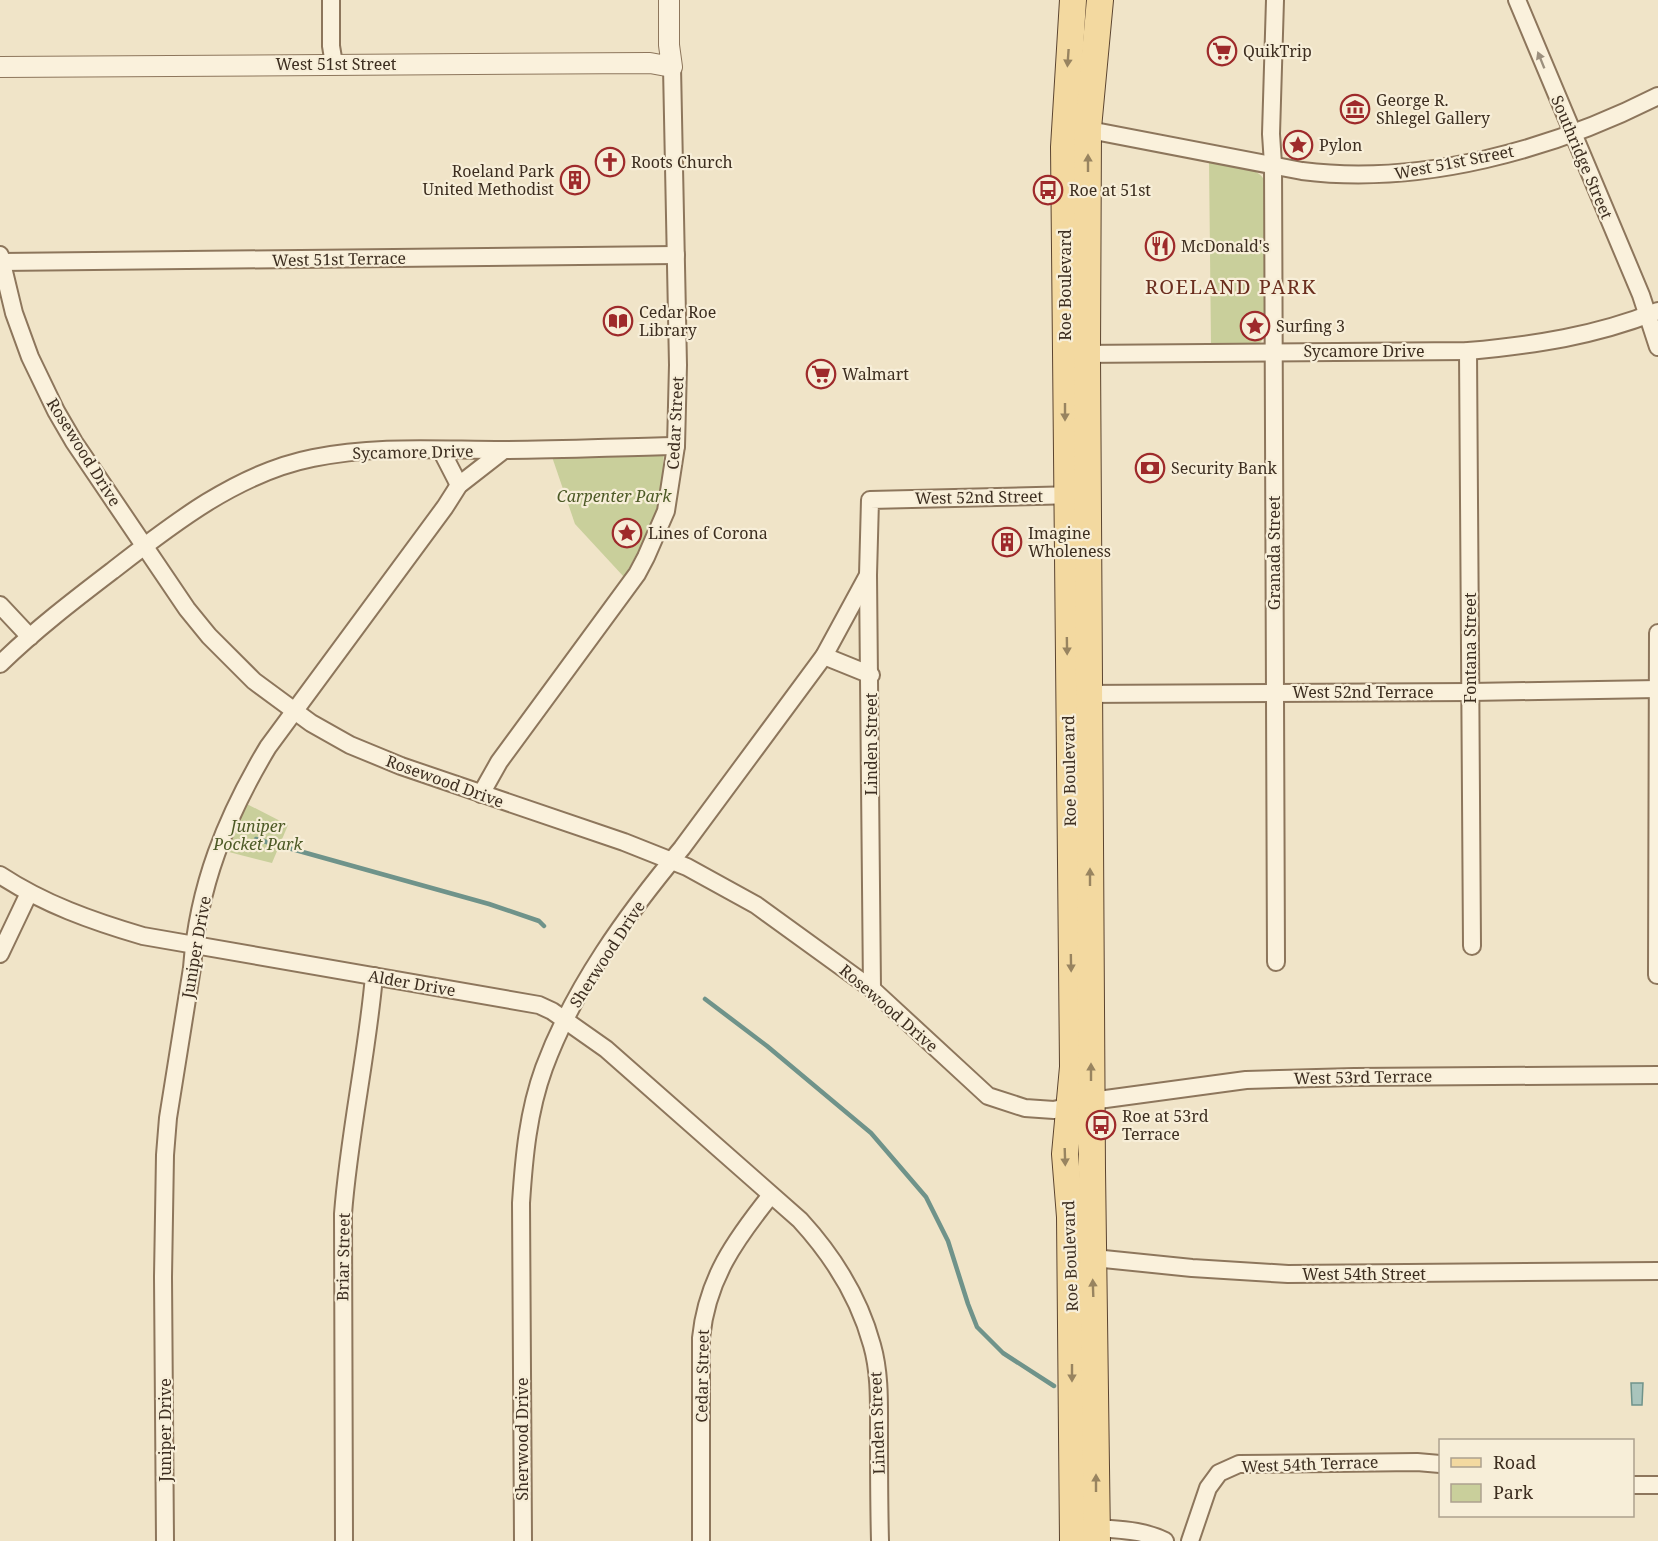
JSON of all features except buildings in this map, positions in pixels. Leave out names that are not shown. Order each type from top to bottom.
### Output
[{"type":"main road","name":"Roe Boulevard","points":[[1072,0],[1076,128],[1078,694],[1073,1067],[1080,1103],[1065,1154],[1070,1217],[1082,1257],[1097,1535]]},
{"type":"main road","name":"Roe Boulevard","points":[[1076,128],[1100,0]]},
{"type":"main road","name":"Roe Boulevard","points":[[1073,1541],[1082,1257]]},
{"type":"street","points":[[331,0],[331,46],[334,64]]},
{"type":"street","points":[[669,0],[669,45],[672,67]]},
{"type":"street","name":"Granada Street","points":[[1275,0],[1271,134],[1273,164],[1276,962]]},
{"type":"street","name":"Southridge Street","points":[[1517,0],[1572,134],[1653,313],[1658,347]]},
{"type":"street","name":"West 51st Street","points":[[0,67],[650,63],[672,67]]},
{"type":"street","name":"Cedar Street","points":[[481,794],[499,762],[594,634],[646,557],[666,512],[676,446],[678,366],[672,67]]},
{"type":"street","name":"West 51st Street","points":[[1076,128],[1302,171],[1334,175],[1407,173],[1489,158],[1572,134],[1658,96]]},
{"type":"street","name":"West 51st Terrace","points":[[1,259],[676,255]]},
{"type":"street","name":"Rosewood Drive","points":[[1,259],[14,314],[30,357],[74,442],[187,609],[209,636],[254,681],[294,711],[350,745],[401,766],[624,842],[687,867],[756,905],[872,989],[988,1096],[1025,1108],[1054,1110],[1080,1103]]},
{"type":"street","name":"Sycamore Drive","points":[[1076,354],[1468,351],[1586,335],[1653,313]]},
{"type":"street","name":"Fontana Street","points":[[1468,351],[1472,946]]},
{"type":"street","name":"Sycamore Drive","points":[[0,664],[30,637],[144,546],[205,504],[267,472],[311,458],[365,450],[676,446]]},
{"type":"street","points":[[441,450],[459,485]]},
{"type":"street","name":"Juniper Drive","points":[[165,1541],[163,1278],[165,1155],[168,1118],[194,946],[208,880],[226,825],[268,747],[459,485],[504,450]]},
{"type":"street","name":"West 52nd Street","points":[[870,500],[1077,495]]},
{"type":"street","name":"Linden Street","points":[[870,500],[868,575],[871,675],[872,989]]},
{"type":"street","name":"Sherwood Drive","points":[[523,1541],[521,1203],[524,1154],[544,1068],[587,979],[824,656],[868,575]]},
{"type":"street","points":[[0,605],[30,637]]},
{"type":"street","points":[[1657,975],[1658,633]]},
{"type":"street","points":[[824,656],[871,675]]},
{"type":"street","name":"West 52nd Terrace","points":[[1078,694],[1658,689]]},
{"type":"street","name":"Alder Drive","points":[[0,875],[29,893],[66,911],[143,936],[540,1005],[552,1011],[606,1050],[771,1195]]},
{"type":"street","points":[[0,954],[29,893]]},
{"type":"street","name":"Briar Street","points":[[344,1541],[343,1215],[347,1166],[370,1017],[374,976]]},
{"type":"street","name":"West 53rd Terrace","points":[[1080,1103],[1245,1080],[1658,1075]]},
{"type":"street","name":"Cedar Street","points":[[701,1541],[701,1338],[703,1320],[712,1288],[733,1245],[771,1195]]},
{"type":"street","name":"Linden Street","points":[[771,1195],[820,1241],[858,1306],[872,1346],[878,1382],[880,1541]]},
{"type":"street","name":"West 54th Street","points":[[1082,1257],[1192,1268],[1288,1274],[1658,1271]]},
{"type":"street","name":"West 54th Terrace","points":[[1190,1541],[1208,1488],[1219,1473],[1239,1464],[1417,1462],[1439,1464]]},
{"type":"street","points":[[1634,1485],[1658,1485]]},
{"type":"street","points":[[1097,1535],[1127,1530],[1151,1534],[1165,1541]]},
{"type":"green space","points":[[1209,161],[1249,169],[1262,176],[1265,182],[1267,332],[1261,342],[1255,345],[1211,345]]},
{"type":"green space","name":"Carpenter Park","points":[[664,449],[661,509],[624,577],[575,524],[550,451]]},
{"type":"green space","name":"Juniper Pocket Park","points":[[243,802],[288,825],[272,863],[221,850]]},
{"type":"water","points":[[1631,1383],[1643,1383],[1642,1405],[1632,1405]]},
{"type":"waterway","points":[[256,839],[489,904],[539,921],[544,926]]},
{"type":"waterway","points":[[705,999],[767,1046],[871,1133],[926,1197],[948,1241],[977,1327],[1003,1353],[1054,1386]]},
{"type":"place","name":"QuikTrip","points":[[1222,51]]},
{"type":"place","name":"George R. Shlegel Gallery","points":[[1355,109]]},
{"type":"place","name":"Pylon","points":[[1298,145]]},
{"type":"place","name":"Roots Church","points":[[610,162]]},
{"type":"place","name":"Roeland Park United Methodist","points":[[575,180]]},
{"type":"place","name":"Roe at 51st","points":[[1048,190]]},
{"type":"place","name":"McDonald's","points":[[1160,246]]},
{"type":"place","name":"Cedar Roe Library","points":[[618,321]]},
{"type":"place","name":"Surfing 3","points":[[1255,326]]},
{"type":"place","name":"Walmart","points":[[821,374]]},
{"type":"place","name":"Security Bank","points":[[1150,468]]},
{"type":"place","name":"Lines of Corona","points":[[627,533]]},
{"type":"place","name":"Imagine Wholeness","points":[[1007,542]]},
{"type":"place","name":"Roe at 53rd Terrace","points":[[1101,1125]]},
{"type":"district","name":"ROELAND PARK","points":[[1231,286]]}]
